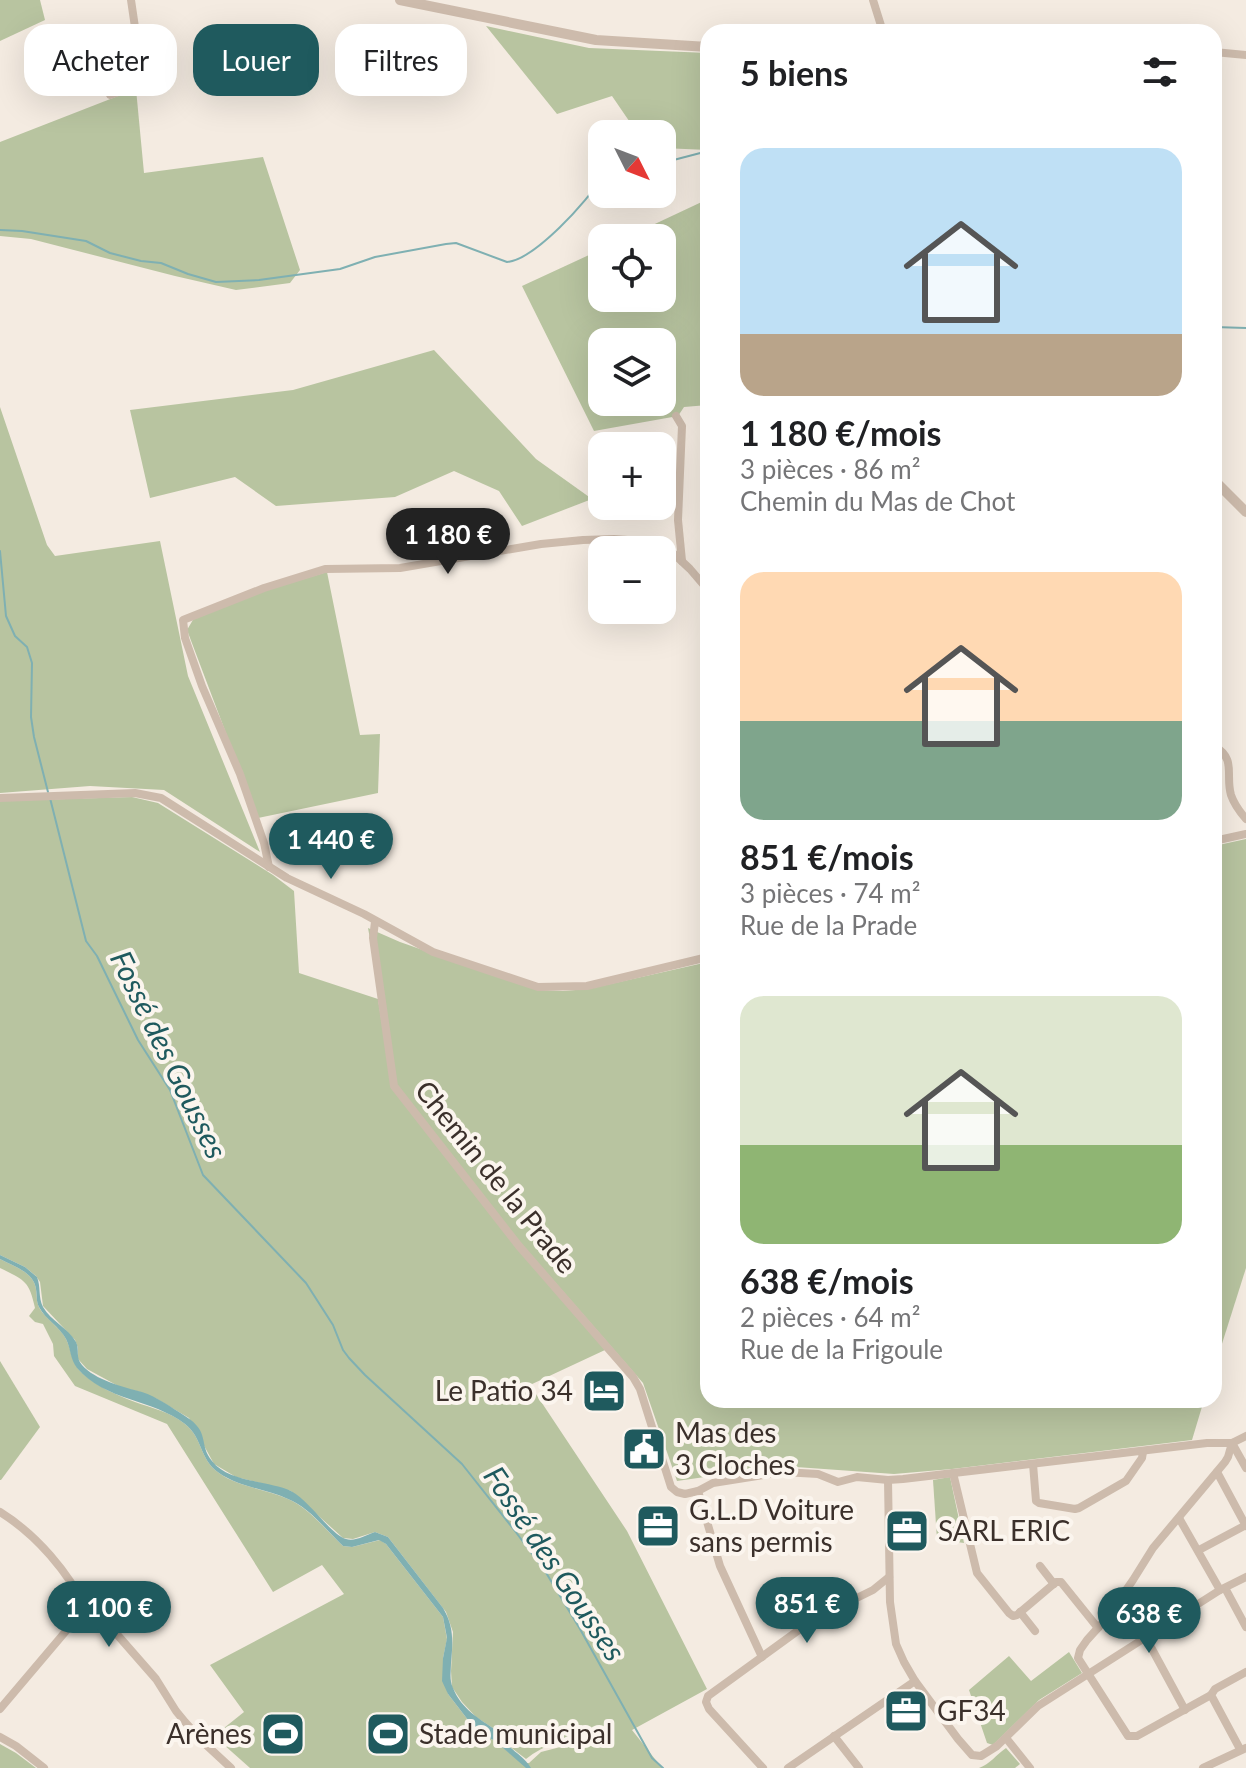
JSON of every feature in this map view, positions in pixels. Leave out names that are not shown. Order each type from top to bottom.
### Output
[{"type":"street","points":[[131,0],[135,24]]},
{"type":"street","points":[[400,0],[596,40],[700,46]]},
{"type":"street","points":[[873,0],[880,24]]},
{"type":"street","points":[[1222,53],[1246,55]]},
{"type":"street","points":[[676,416],[682,426],[678,520],[683,562]]},
{"type":"street","points":[[1222,488],[1246,512]]},
{"type":"street","points":[[269,867],[240,774],[185,638],[183,620],[264,588],[325,569],[400,568],[541,544],[614,539],[654,542],[683,562],[700,581]]},
{"type":"street","points":[[1222,751],[1228,760],[1232,798],[1246,819]]},
{"type":"street","points":[[0,798],[135,793],[161,798],[287,878],[364,914],[433,952],[538,987],[587,986],[700,959]]},
{"type":"street","points":[[1222,839],[1246,834]]},
{"type":"street","name":"Chemin de la Prade","points":[[375,922],[373,938],[394,1086],[519,1246],[633,1377],[640,1389],[671,1487],[685,1494],[698,1491]]},
{"type":"street","points":[[762,1657],[720,1566],[698,1491],[713,1483],[783,1472],[818,1474],[838,1482],[857,1477],[888,1480],[1207,1443],[1232,1443],[1246,1436]]},
{"type":"street","points":[[1232,1443],[1246,1468]]},
{"type":"street","points":[[1232,1443],[1228,1457],[1153,1548],[1079,1654],[1080,1662],[1128,1736],[1137,1736],[1185,1710],[1246,1672]]},
{"type":"street","points":[[1033,1464],[1036,1501],[1075,1509],[1126,1481],[1143,1452]]},
{"type":"street","points":[[1199,1550],[1246,1526],[1217,1472]]},
{"type":"street","points":[[953,1473],[977,1573],[1009,1613],[1013,1616],[1020,1612],[1054,1584],[1061,1582],[1098,1628]]},
{"type":"street","points":[[888,1480],[889,1577],[896,1644],[915,1681],[972,1755],[981,1756],[997,1746],[1038,1706],[1246,1577]]},
{"type":"street","points":[[0,1512],[57,1563],[78,1591],[87,1610],[100,1615],[156,1679],[185,1722],[231,1768]]},
{"type":"street","points":[[1179,1518],[1246,1627]]},
{"type":"street","points":[[1040,1566],[1054,1584]]},
{"type":"street","points":[[763,1768],[709,1709],[706,1702],[708,1696],[814,1619],[873,1590],[889,1577]]},
{"type":"street","points":[[873,1590],[890,1596]]},
{"type":"street","points":[[0,1709],[87,1610]]},
{"type":"street","points":[[1020,1612],[1035,1631]]},
{"type":"street","points":[[1146,1638],[1185,1710]]},
{"type":"street","points":[[788,1768],[915,1681]]},
{"type":"street","points":[[1203,1768],[1243,1748],[1211,1695]]},
{"type":"street","points":[[834,1736],[859,1768]]},
{"type":"street","points":[[0,1737],[44,1768]]},
{"type":"street","points":[[1006,1738],[1030,1768]]},
{"type":"green space","points":[[0,0],[40,0],[45,20],[24,24],[24,30],[0,41]]},
{"type":"green space","points":[[486,26],[589,48],[700,53],[700,150],[676,149],[676,120],[628,120],[612,96],[557,114]]},
{"type":"green space","points":[[118,96],[137,96],[144,173],[263,157],[300,270],[290,283],[236,290],[31,239],[0,236],[0,142]]},
{"type":"green space","points":[[700,203],[700,406],[684,407],[678,416],[594,431],[522,286],[588,255],[588,312],[676,312],[676,224],[655,224]]},
{"type":"green space","points":[[434,350],[536,459],[588,496],[588,501],[522,526],[499,491],[454,471],[395,497],[276,506],[235,477],[150,498],[130,410],[293,390]]},
{"type":"green space","points":[[0,407],[47,545],[55,556],[160,541],[188,676],[260,852],[164,790],[90,786],[0,793]]},
{"type":"green space","points":[[327,572],[360,735],[380,734],[378,793],[258,818],[187,630],[194,618],[267,590]]},
{"type":"green space","points":[[132,797],[158,803],[294,891],[299,973],[378,999],[392,1087],[605,1350],[530,1385],[627,1531],[707,1689],[632,1730],[662,1768],[250,1768],[214,1736],[244,1712],[210,1665],[344,1594],[322,1565],[273,1592],[167,1424],[75,1386],[54,1356],[53,1344],[43,1324],[29,1316],[35,1308],[28,1286],[0,1268],[0,1259],[31,1278],[40,1309],[64,1335],[75,1364],[87,1377],[114,1393],[179,1420],[191,1430],[208,1461],[219,1473],[235,1482],[296,1503],[343,1546],[352,1547],[380,1540],[386,1544],[443,1617],[447,1639],[443,1658],[448,1694],[482,1734],[522,1763],[529,1763],[541,1752],[590,1736],[556,1743],[526,1759],[509,1746],[499,1732],[476,1717],[452,1687],[453,1632],[446,1612],[388,1537],[375,1532],[353,1539],[343,1538],[291,1491],[236,1477],[214,1464],[189,1418],[157,1399],[120,1387],[87,1369],[78,1359],[75,1340],[43,1306],[40,1282],[36,1276],[0,1255],[0,801]]},
{"type":"green space","points":[[1246,839],[1246,1268],[1222,1344],[1222,844]]},
{"type":"green space","points":[[368,928],[537,990],[588,989],[700,964],[700,1408],[1202,1408],[1192,1440],[894,1474],[782,1466],[677,1481],[643,1383],[511,1232],[397,1087]]},
{"type":"green space","points":[[0,1361],[40,1427],[1,1480],[0,1480]]},
{"type":"green space","points":[[950,1477],[964,1543],[937,1539],[933,1480]]},
{"type":"green space","points":[[1069,1652],[1082,1673],[1039,1700],[993,1745],[987,1743],[969,1690],[1009,1656],[1031,1681]]},
{"type":"green space","points":[[0,1744],[16,1753],[36,1768],[0,1768]]},
{"type":"green space","points":[[1006,1748],[1020,1764],[1015,1768],[979,1768],[990,1762]]},
{"type":"water","points":[[0,1255],[25,1267],[37,1277],[43,1307],[76,1342],[82,1365],[102,1379],[153,1397],[193,1422],[201,1433],[208,1455],[219,1468],[238,1477],[291,1491],[346,1539],[357,1539],[375,1532],[388,1537],[447,1615],[452,1634],[450,1676],[457,1696],[472,1713],[499,1733],[531,1768],[526,1768],[495,1741],[482,1734],[448,1694],[442,1681],[447,1638],[443,1617],[386,1544],[379,1540],[352,1547],[343,1546],[296,1503],[235,1482],[219,1473],[185,1424],[159,1409],[115,1394],[88,1379],[75,1365],[63,1335],[39,1307],[31,1278],[0,1259]]},
{"type":"waterway","points":[[676,159],[700,153]]},
{"type":"waterway","points":[[0,230],[86,241],[110,253],[161,263],[216,282],[259,280],[340,269],[375,257],[456,243],[507,262],[518,259],[545,241],[588,196]]},
{"type":"waterway","points":[[1222,327],[1246,328]]},
{"type":"waterway","name":"Fossé des Gousses","points":[[0,551],[6,616],[15,636],[27,647],[32,663],[31,717],[48,792]]},
{"type":"waterway","name":"Fossé des Gousses","points":[[50,798],[86,941],[97,956],[138,1040],[170,1090],[203,1175],[306,1283],[333,1325],[349,1358],[462,1464],[515,1531],[545,1571],[652,1758],[663,1768]]},
{"type":"place","name":"Le Patio 34","points":[[604,1391]]},
{"type":"place","name":"Mas des 3 Cloches","points":[[644,1449]]},
{"type":"place","name":"G.L.D Voiture sans permis","points":[[658,1526]]},
{"type":"place","name":"SARL ERIC","points":[[907,1531]]},
{"type":"place","name":"GF34","points":[[906,1711]]},
{"type":"place","name":"Arènes","points":[[283,1734]]},
{"type":"place","name":"Stade municipal","points":[[388,1734]]}]
